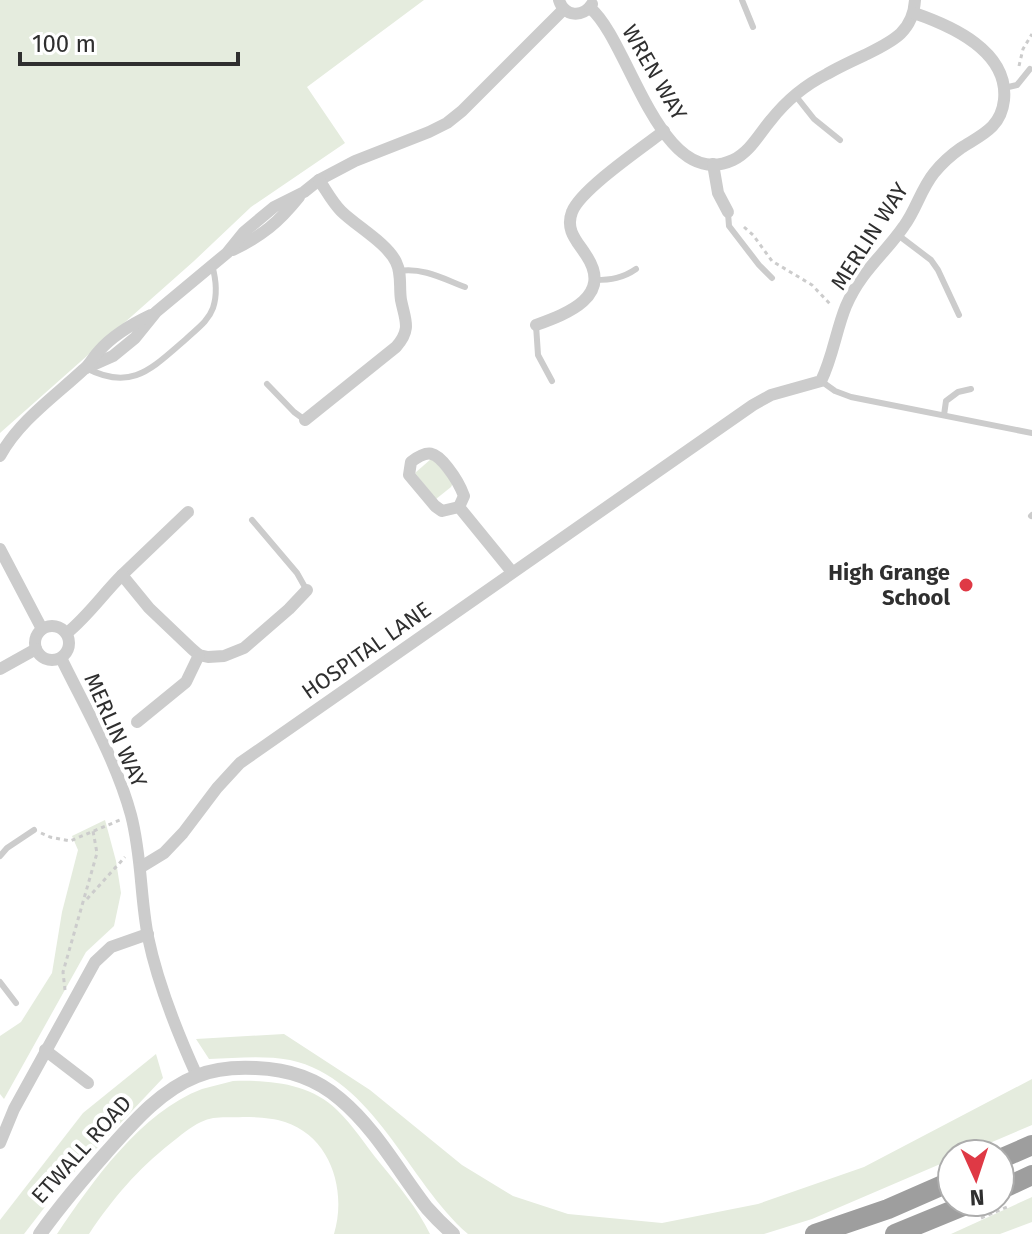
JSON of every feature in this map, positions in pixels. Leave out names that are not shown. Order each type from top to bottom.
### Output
[{"type":"highway","points":[[1016,1189],[1032,1175]]},
{"type":"highway","points":[[815,1234],[888,1209],[936,1188]]},
{"type":"highway","points":[[895,1234],[952,1218]]},
{"type":"street","points":[[0,456],[16,433],[86,368],[99,350],[127,327],[156,312],[227,253],[244,232],[274,207],[355,161],[447,123],[462,111],[562,4],[569,13],[575,14],[592,4]]},
{"type":"street","name":"WREN WAY","points":[[592,4],[664,131],[694,161],[713,164]]},
{"type":"street","points":[[728,212],[718,193],[713,164],[733,160],[750,147],[772,118],[819,77],[899,37],[908,26],[914,7],[978,46],[994,64],[1003,85]]},
{"type":"street","name":"MERLIN WAY","points":[[821,381],[847,305],[866,271],[898,235],[934,173],[960,149],[989,131],[1002,111],[1003,85]]},
{"type":"street","points":[[536,325],[565,314],[584,302],[591,293],[594,280],[592,266],[571,235],[571,215],[575,206],[620,164],[664,131]]},
{"type":"street","points":[[305,420],[396,347],[406,333],[396,261],[343,213],[319,180]]},
{"type":"street","name":"HOSPITAL LANE","points":[[141,867],[164,853],[240,763],[753,405],[771,395],[821,381]]},
{"type":"street","points":[[424,453],[439,456],[459,483],[464,496],[459,507],[442,511],[435,506],[409,475],[411,462],[424,453]]},
{"type":"street","points":[[459,507],[512,572]]},
{"type":"street","points":[[67,633],[85,619],[107,590],[188,512]]},
{"type":"street","points":[[0,549],[42,629]]},
{"type":"street","points":[[122,575],[149,608],[199,655],[208,657],[224,656],[244,648],[307,590]]},
{"type":"street","points":[[53,626],[67,633],[68,650],[61,658],[49,660],[39,654],[36,638],[42,629],[53,626]]},
{"type":"street","points":[[0,669],[36,649]]},
{"type":"street","points":[[137,722],[186,682],[199,655]]},
{"type":"street","name":"MERLIN WAY","points":[[61,658],[115,768],[131,815],[141,867]]},
{"type":"street","points":[[141,867],[148,934],[172,1019],[197,1076]]},
{"type":"street","points":[[0,1143],[14,1109],[95,962],[119,943],[148,934]]},
{"type":"street","points":[[45,1050],[88,1083]]},
{"type":"street","name":"ETWALL ROAD","points":[[40,1234],[62,1203],[153,1104],[197,1076],[227,1068],[284,1071],[316,1083],[338,1097],[360,1118],[429,1210],[453,1234]]},
{"type":"street","name":"ETWALL ROAD","points":[[429,1210],[436,1234]]},
{"type":"lane","points":[[742,0],[753,27]]},
{"type":"lane","points":[[1003,85],[1017,85],[1030,69]]},
{"type":"lane","points":[[795,95],[814,119],[840,140]]},
{"type":"lane","points":[[728,212],[729,226],[772,278]]},
{"type":"lane","points":[[898,235],[931,260],[959,315]]},
{"type":"lane","points":[[86,368],[98,374],[127,377],[156,365],[201,326],[211,313],[216,298],[212,265]]},
{"type":"lane","points":[[594,280],[610,280],[636,269]]},
{"type":"lane","points":[[399,271],[423,272],[465,287]]},
{"type":"lane","points":[[536,325],[538,355],[552,381]]},
{"type":"lane","points":[[821,381],[851,397],[1032,433]]},
{"type":"lane","points":[[267,384],[305,420]]},
{"type":"lane","points":[[944,415],[946,401],[958,392],[971,389]]},
{"type":"lane","points":[[252,520],[297,573],[307,590]]},
{"type":"lane","points":[[0,856],[34,830]]},
{"type":"lane","points":[[0,982],[16,1003]]},
{"type":"path","points":[[1003,85],[1017,71],[1023,49],[1032,34]]},
{"type":"path","points":[[728,212],[753,235],[772,261],[812,285],[843,317]]},
{"type":"path","points":[[34,830],[70,841],[131,815]]},
{"type":"path","points":[[68,1009],[63,972],[97,853],[93,831]]},
{"type":"path","points":[[85,901],[126,856],[139,852]]},
{"type":"shaded area","points":[[0,0],[424,0],[307,87],[345,143],[251,207],[0,433]]},
{"type":"shaded area","points":[[431,459],[453,483],[436,499],[415,473]]},
{"type":"shaded area","points":[[105,820],[121,893],[114,926],[86,952],[4,1099],[0,1094],[0,1036],[21,1022],[52,973],[62,912],[78,850],[72,836]]},
{"type":"shaded area","points":[[284,1034],[370,1090],[462,1165],[513,1196],[568,1214],[662,1223],[758,1204],[864,1167],[1032,1079],[1032,1125],[1002,1138],[936,1138],[936,1166],[812,1219],[764,1234],[468,1234],[427,1187],[388,1134],[345,1087],[319,1071],[290,1060],[260,1057],[209,1059],[196,1039]]},
{"type":"shaded area","points":[[156,1054],[163,1078],[61,1186],[24,1234],[0,1234],[0,1220],[83,1113]]},
{"type":"shaded area","points":[[233,1081],[288,1085],[326,1101],[348,1122],[401,1189],[430,1234],[334,1234],[338,1217],[336,1184],[332,1168],[314,1140],[301,1129],[285,1122],[221,1117],[193,1126],[159,1153],[136,1174],[89,1234],[57,1234],[102,1171],[139,1131],[180,1100],[202,1089]]},
{"type":"shaded area","points":[[1032,1197],[1032,1222],[1000,1234],[951,1234],[986,1218],[1016,1218],[1016,1204]]},
{"type":"place","name":"High Grange School","points":[[966,585]]}]
